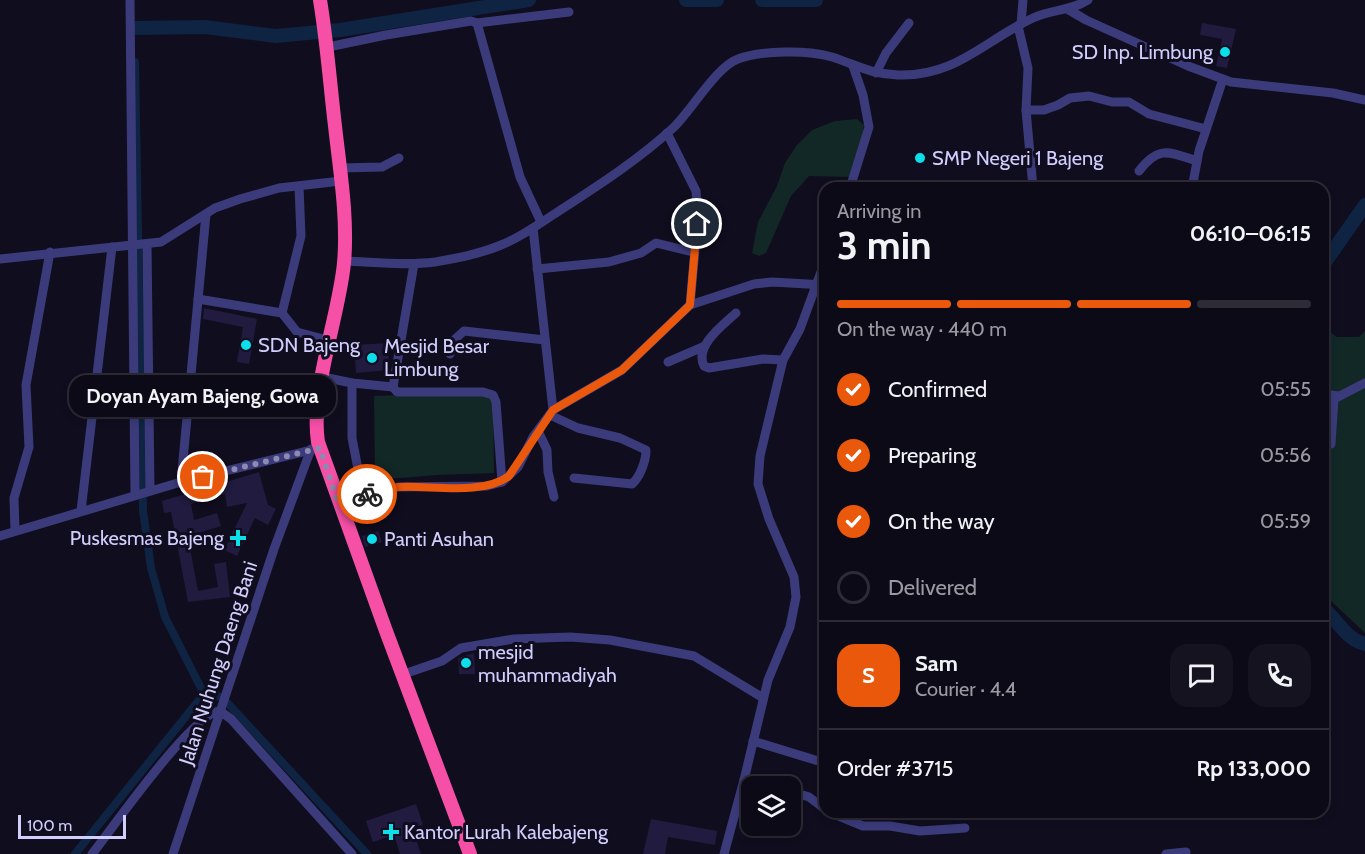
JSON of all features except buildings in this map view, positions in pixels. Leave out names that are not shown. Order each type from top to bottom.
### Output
[{"type":"highway","points":[[320,0],[327,39],[341,174],[344,261],[331,341],[322,377],[316,449],[404,674],[470,854]]},
{"type":"street","points":[[130,0],[140,244],[142,493]]},
{"type":"street","points":[[1023,0],[1019,25],[1028,68],[1026,110],[1032,182]]},
{"type":"street","points":[[344,261],[414,264],[480,252],[501,245],[607,181],[667,133],[690,110],[722,69],[739,59],[751,56],[805,54],[834,58],[876,73],[897,75],[932,72],[961,62],[1019,25],[1041,14],[1069,10],[1088,0]]},
{"type":"street","points":[[1069,10],[1086,20],[1188,66],[1223,79],[1256,86],[1324,92],[1365,100]]},
{"type":"street","points":[[327,39],[471,21],[477,23],[569,12]]},
{"type":"street","points":[[477,23],[520,177],[537,225],[537,269],[551,412]]},
{"type":"street","points":[[876,73],[886,53],[909,23]]},
{"type":"street","points":[[852,182],[869,127],[867,112],[853,66]]},
{"type":"street","points":[[1193,182],[1206,129],[1223,79]]},
{"type":"street","points":[[1026,110],[1044,110],[1070,98],[1089,96],[1112,102],[1129,102],[1149,114],[1206,129]]},
{"type":"street","points":[[667,133],[696,191],[698,216],[690,305]]},
{"type":"street","points":[[1138,171],[1149,157],[1160,152],[1197,161]]},
{"type":"street","points":[[0,259],[140,244],[167,238],[206,214],[260,192],[299,186],[341,174],[382,167],[399,158]]},
{"type":"street","points":[[282,313],[301,236],[299,186]]},
{"type":"street","points":[[181,482],[206,214]]},
{"type":"street","points":[[537,269],[609,262],[641,253],[656,243],[693,252]]},
{"type":"street","points":[[140,244],[142,493]]},
{"type":"street","points":[[81,511],[112,247]]},
{"type":"street","points":[[15,531],[14,498],[28,447],[26,385],[50,252]]},
{"type":"street","points":[[393,387],[414,264]]},
{"type":"street","points":[[338,503],[398,487],[487,486],[502,482],[518,466],[551,412],[622,370],[690,305],[754,284],[772,282],[819,284]]},
{"type":"street","points":[[745,776],[771,669],[790,627],[796,597],[794,577],[769,519],[757,479],[765,430],[783,360],[819,288]]},
{"type":"street","points":[[198,299],[282,313],[297,332],[331,341]]},
{"type":"street","points":[[668,362],[705,346],[736,313]]},
{"type":"street","points":[[450,354],[454,340],[464,331],[545,340]]},
{"type":"street","points":[[705,346],[701,360],[707,368],[733,366],[762,359],[783,360]]},
{"type":"street","points":[[322,377],[393,387],[398,392],[483,392],[493,395],[496,402],[502,482]]},
{"type":"street","points":[[352,383],[352,438],[363,495]]},
{"type":"street","points":[[1330,444],[1334,428],[1333,403],[1338,396],[1365,383]]},
{"type":"street","points":[[1329,395],[1338,396]]},
{"type":"street","points":[[551,412],[578,428],[631,442],[647,453],[638,477],[632,484],[574,478]]},
{"type":"street","points":[[538,431],[547,450],[548,472],[554,497]]},
{"type":"street","points":[[0,536],[181,482],[316,449]]},
{"type":"street","name":"Jalan Nuhung Daeng Bani","points":[[173,854],[290,504],[316,449]]},
{"type":"street","points":[[404,674],[442,661],[461,648],[524,638],[570,637],[610,640],[694,656],[763,698]]},
{"type":"street","points":[[92,854],[171,752],[203,718],[221,708],[352,854]]},
{"type":"street","points":[[753,741],[819,761]]},
{"type":"street","points":[[724,854],[741,791]]},
{"type":"street","points":[[801,794],[809,796],[819,804]]},
{"type":"street","points":[[845,818],[863,826],[890,826],[920,831],[965,828]]},
{"type":"street","points":[[1166,854],[1186,852]]},
{"type":"green space","points":[[857,119],[864,125],[859,158],[852,177],[809,176],[791,196],[766,253],[759,256],[752,253],[758,222],[777,186],[785,163],[797,145],[812,130],[835,121]]},
{"type":"green space","points":[[1329,331],[1337,337],[1359,337],[1365,331],[1365,633],[1330,600]]},
{"type":"green space","points":[[493,392],[494,473],[375,480],[374,396]]},
{"type":"waterway","points":[[134,28],[205,27],[276,36],[340,30],[529,0]]},
{"type":"waterway","points":[[686,0],[717,0]]},
{"type":"waterway","points":[[762,0],[816,0]]},
{"type":"waterway","points":[[135,62],[143,511],[151,568],[165,617],[204,694]]},
{"type":"waterway","points":[[1329,256],[1365,205]]},
{"type":"waterway","points":[[1329,614],[1347,634],[1365,644]]},
{"type":"waterway","points":[[204,694],[222,697],[367,854]]},
{"type":"waterway","points":[[75,854],[204,694]]},
{"type":"way so far","points":[[203,477],[320,448],[338,503],[367,494]]},
{"type":"place","name":"SD Inp. Limbung","points":[[1225,52]]},
{"type":"place","name":"SMP Negeri 1 Bajeng","points":[[920,158]]},
{"type":"place","name":"SDN Bajeng","points":[[246,345]]},
{"type":"place","name":"Mesjid Besar Limbung","points":[[372,358]]},
{"type":"place","name":"Doyan Ayam Bajeng, Gowa","points":[[203,477]]},
{"type":"place","name":"Puskesmas Bajeng","points":[[238,538]]},
{"type":"place","name":"Panti Asuhan","points":[[372,539]]},
{"type":"place","name":"mesjid muhammadiyah","points":[[466,663]]},
{"type":"place","name":"Kantor Lurah Kalebajeng","points":[[391,832]]},
{"type":"route","points":[[367,494],[398,487],[487,486],[502,482],[518,466],[534,437],[553,410],[591,387],[613,377],[637,358],[690,305],[697,224]]}]
